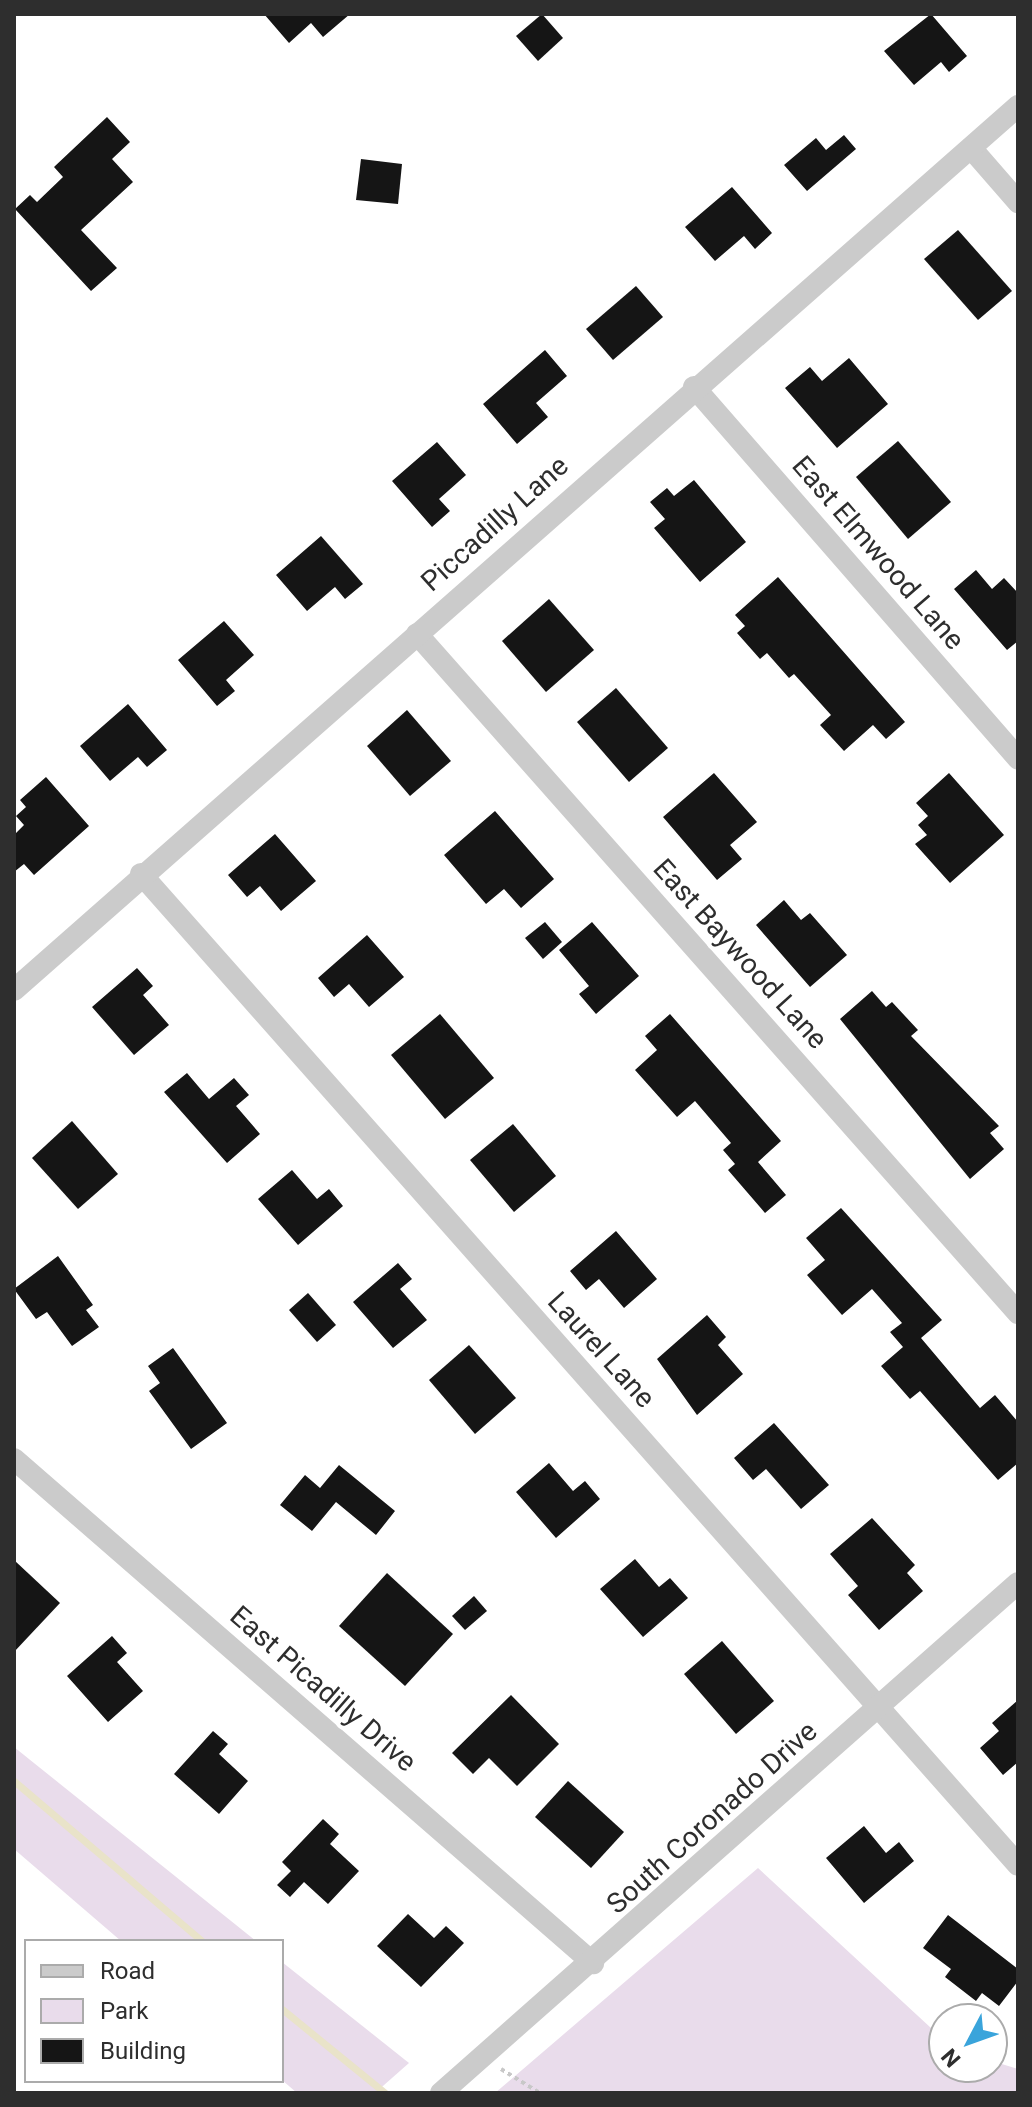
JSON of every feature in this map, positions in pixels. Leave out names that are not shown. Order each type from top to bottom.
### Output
[{"type":"street","name":"Piccadilly Lane","points":[[14,990],[141,874],[694,387],[1018,106]]},
{"type":"street","points":[[971,148],[1018,202]]},
{"type":"street","name":"East Elmwood Lane","points":[[694,387],[1018,759]]},
{"type":"street","name":"East Baywood Lane","points":[[417,634],[1018,1313]]},
{"type":"street","name":"Laurel Lane","points":[[141,874],[1018,1865]]},
{"type":"street","name":"East Picadilly Drive","points":[[14,1459],[593,1963]]},
{"type":"street","name":"South Coronado Drive","points":[[441,2093],[593,1963],[1018,1583]]},
{"type":"path","points":[[482,2057],[540,2093]]},
{"type":"green space","points":[[14,1747],[254,1939],[119,1939],[14,1849]]},
{"type":"green space","points":[[758,1868],[928,2025],[928,2083],[1008,2083],[1008,2066],[1018,2069],[1018,2093],[495,2093]]},
{"type":"green space","points":[[284,1964],[409,2063],[375,2093],[297,2093],[284,2082]]},
{"type":"building","points":[[264,14],[350,14],[323,37],[311,23],[289,43]]},
{"type":"building","points":[[542,14],[563,38],[538,61],[516,36]]},
{"type":"building","points":[[931,14],[967,56],[949,72],[941,62],[914,85],[884,51]]},
{"type":"building","points":[[107,117],[130,142],[112,159],[133,182],[81,230],[117,268],[91,291],[15,209],[30,195],[37,202],[63,177],[54,167]]},
{"type":"building","points":[[844,135],[856,149],[807,191],[784,165],[816,138],[826,150]]},
{"type":"building","points":[[361,159],[402,164],[398,204],[356,200]]},
{"type":"building","points":[[732,187],[772,233],[755,249],[744,236],[715,261],[685,227]]},
{"type":"building","points":[[958,230],[1012,291],[978,320],[924,259]]},
{"type":"building","points":[[636,286],[663,317],[613,360],[586,329]]},
{"type":"building","points":[[545,350],[567,376],[536,403],[548,417],[517,444],[483,404]]},
{"type":"building","points":[[849,358],[888,404],[837,448],[785,388],[810,367],[822,381]]},
{"type":"building","points":[[898,441],[951,502],[908,539],[856,477]]},
{"type":"building","points":[[437,442],[466,475],[439,499],[450,511],[432,527],[392,481]]},
{"type":"building","points":[[694,480],[746,542],[700,582],[654,528],[665,519],[650,502],[667,488],[674,496]]},
{"type":"building","points":[[321,536],[363,584],[345,599],[335,587],[307,611],[276,575]]},
{"type":"building","points":[[976,570],[992,589],[1004,578],[1018,593],[1018,641],[1007,650],[954,589]]},
{"type":"building","points":[[778,577],[905,722],[886,739],[873,725],[844,751],[820,725],[831,715],[794,674],[789,678],[767,653],[760,659],[737,633],[745,626],[735,615]]},
{"type":"building","points":[[549,599],[594,650],[546,692],[502,641]]},
{"type":"building","points":[[224,621],[254,655],[226,680],[235,691],[217,706],[178,660]]},
{"type":"building","points":[[616,688],[668,748],[629,782],[577,722]]},
{"type":"building","points":[[128,704],[167,750],[147,767],[138,757],[110,781],[80,746]]},
{"type":"building","points":[[407,710],[451,761],[410,796],[367,746]]},
{"type":"building","points":[[714,773],[757,822],[730,845],[742,859],[717,880],[663,817]]},
{"type":"building","points":[[949,773],[1004,835],[950,883],[915,844],[927,835],[918,825],[928,816],[916,803]]},
{"type":"building","points":[[46,777],[89,826],[34,875],[24,864],[14,872],[14,835],[24,825],[16,816],[26,807],[20,800]]},
{"type":"building","points":[[495,811],[554,879],[521,908],[504,889],[486,904],[444,855]]},
{"type":"building","points":[[275,834],[316,881],[281,911],[260,886],[247,897],[228,875]]},
{"type":"building","points":[[784,900],[801,920],[810,913],[847,955],[810,987],[756,925]]},
{"type":"building","points":[[545,922],[562,942],[543,959],[525,938]]},
{"type":"building","points":[[592,922],[639,976],[596,1014],[579,994],[589,986],[559,950]]},
{"type":"building","points":[[367,935],[404,977],[369,1007],[349,984],[334,997],[318,978]]},
{"type":"building","points":[[137,968],[153,986],[143,995],[169,1025],[134,1055],[92,1007]]},
{"type":"building","points":[[872,991],[886,1007],[892,1002],[918,1030],[911,1036],[999,1126],[990,1133],[1004,1149],[970,1179],[840,1019]]},
{"type":"building","points":[[440,1014],[494,1078],[445,1119],[391,1055]]},
{"type":"building","points":[[670,1014],[781,1141],[758,1162],[786,1195],[765,1213],[728,1170],[735,1164],[723,1150],[731,1143],[695,1101],[677,1117],[635,1070],[657,1050],[645,1036]]},
{"type":"building","points":[[187,1073],[209,1099],[234,1078],[249,1095],[236,1106],[260,1134],[227,1163],[164,1092]]},
{"type":"building","points":[[72,1121],[118,1174],[78,1209],[32,1158]]},
{"type":"building","points":[[513,1124],[556,1176],[514,1212],[470,1160]]},
{"type":"building","points":[[292,1170],[317,1199],[329,1189],[343,1206],[298,1245],[258,1199]]},
{"type":"building","points":[[841,1208],[942,1320],[921,1338],[980,1408],[995,1395],[1018,1422],[1018,1463],[998,1480],[920,1391],[910,1399],[881,1366],[903,1347],[890,1332],[902,1323],[872,1289],[842,1315],[807,1275],[825,1260],[806,1238]]},
{"type":"building","points":[[616,1231],[657,1279],[624,1308],[599,1279],[586,1290],[570,1271]]},
{"type":"building","points":[[58,1256],[93,1305],[86,1310],[99,1327],[72,1346],[47,1312],[36,1319],[14,1289]]},
{"type":"building","points":[[398,1263],[412,1279],[400,1289],[427,1320],[393,1348],[353,1302]]},
{"type":"building","points":[[308,1293],[336,1325],[317,1342],[289,1310]]},
{"type":"building","points":[[707,1315],[726,1337],[718,1345],[743,1374],[697,1415],[657,1359]]},
{"type":"building","points":[[469,1345],[516,1398],[475,1434],[429,1380]]},
{"type":"building","points":[[173,1348],[227,1423],[191,1449],[149,1391],[160,1383],[148,1366]]},
{"type":"building","points":[[774,1423],[829,1485],[801,1509],[766,1469],[753,1480],[734,1458]]},
{"type":"building","points":[[549,1463],[573,1491],[585,1481],[600,1499],[556,1538],[516,1492]]},
{"type":"building","points":[[339,1465],[395,1511],[376,1535],[336,1502],[312,1531],[280,1505],[305,1475],[320,1488]]},
{"type":"building","points":[[872,1518],[915,1565],[907,1573],[923,1591],[879,1630],[848,1595],[858,1586],[830,1554]]},
{"type":"building","points":[[635,1559],[659,1587],[670,1578],[688,1598],[643,1637],[600,1589]]},
{"type":"building","points":[[14,1560],[60,1603],[14,1652]]},
{"type":"building","points":[[387,1573],[453,1634],[405,1686],[339,1626]]},
{"type":"building","points":[[474,1596],[487,1611],[465,1630],[452,1616]]},
{"type":"building","points":[[112,1636],[127,1653],[117,1662],[143,1691],[108,1722],[67,1676]]},
{"type":"building","points":[[722,1641],[774,1701],[736,1734],[684,1674]]},
{"type":"building","points":[[511,1695],[559,1744],[517,1786],[489,1758],[473,1774],[452,1753]]},
{"type":"building","points":[[1018,1700],[1018,1762],[1003,1775],[980,1748],[999,1731],[992,1723]]},
{"type":"building","points":[[213,1731],[228,1744],[219,1754],[248,1781],[219,1814],[174,1774]]},
{"type":"building","points":[[568,1781],[624,1832],[591,1868],[535,1817]]},
{"type":"building","points":[[323,1819],[339,1834],[330,1844],[359,1871],[328,1904],[304,1882],[290,1897],[277,1885],[291,1871],[282,1862]]},
{"type":"building","points":[[864,1826],[886,1853],[899,1842],[914,1861],[864,1903],[826,1858]]},
{"type":"building","points":[[408,1914],[434,1938],[446,1926],[464,1943],[421,1987],[377,1946]]},
{"type":"building","points":[[948,1915],[1018,1969],[1018,1981],[1001,2003],[995,2003],[982,1993],[976,2001],[945,1977],[951,1969],[923,1948]]},
{"type":"waterway","points":[[14,1781],[200,1939]]},
{"type":"waterway","points":[[284,2011],[385,2093]]}]
